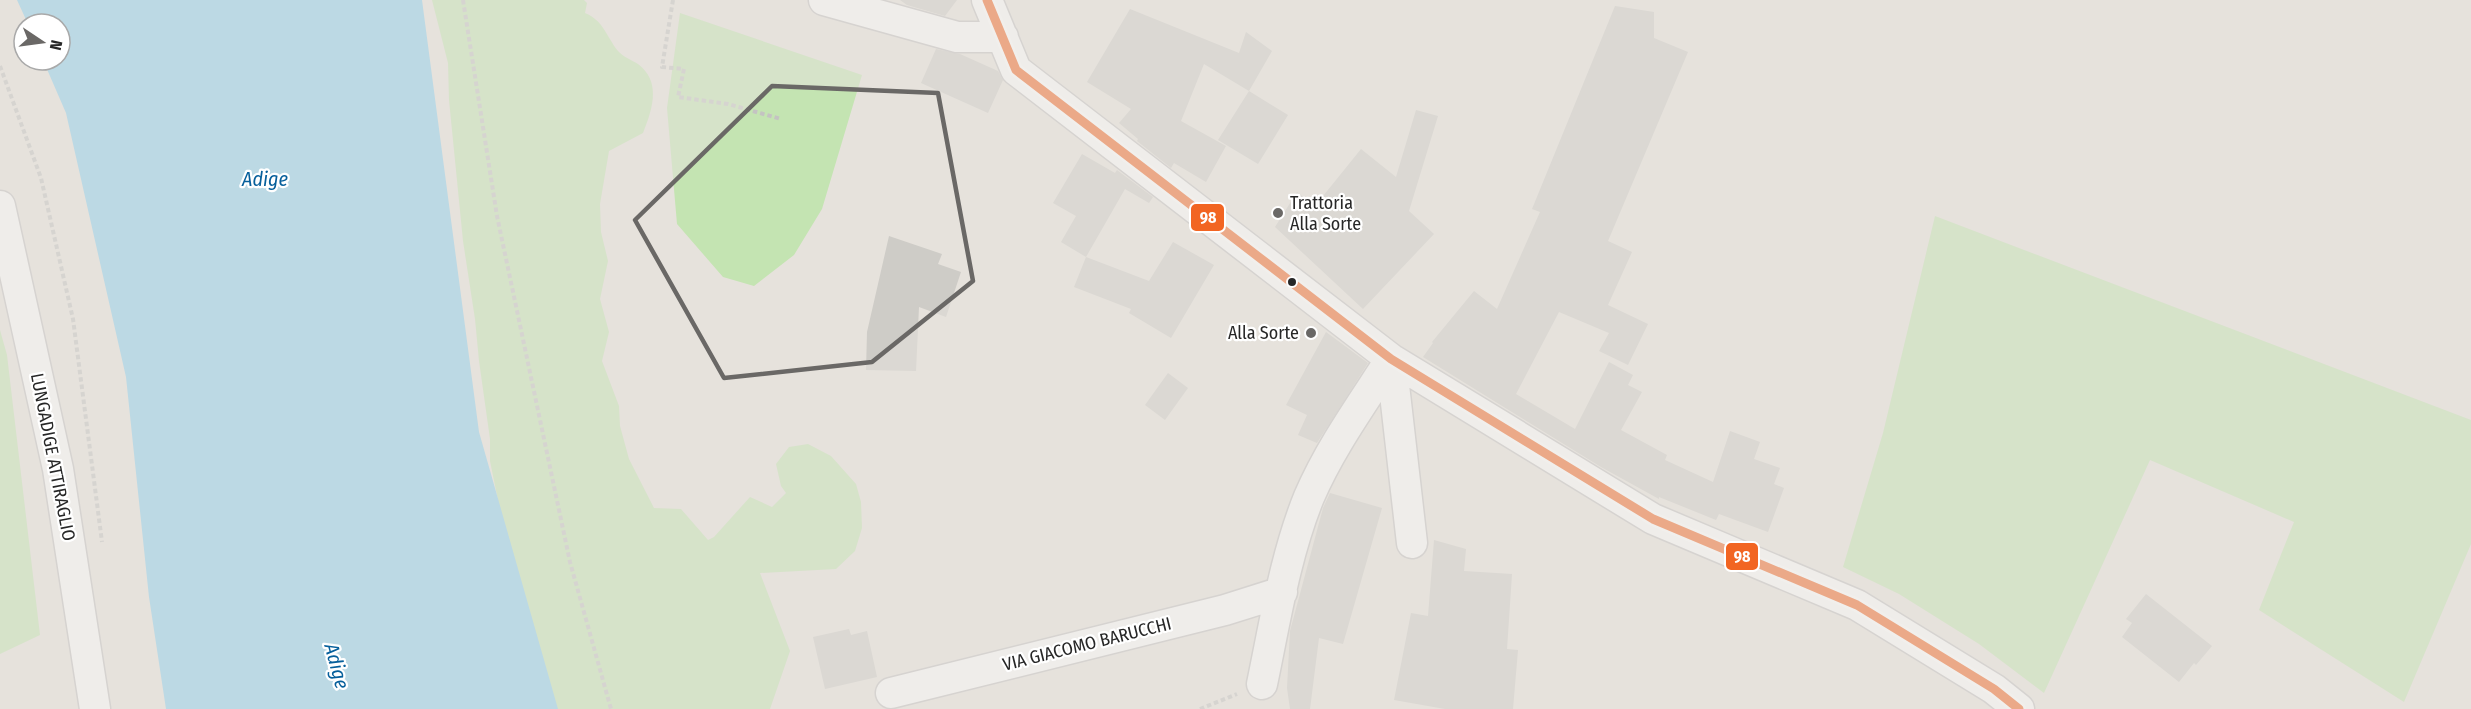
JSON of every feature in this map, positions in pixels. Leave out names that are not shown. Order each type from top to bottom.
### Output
[{"type":"street","points":[[824,0],[957,37],[1003,38]]},
{"type":"street","points":[[987,0],[1016,70],[1391,359],[1653,519],[1857,605],[1994,689],[2019,709]]},
{"type":"street","name":"LUNGADIGE ATTIRAGLIO","points":[[0,206],[58,469],[95,709]]},
{"type":"street","points":[[1391,359],[1412,543]]},
{"type":"street","points":[[1262,684],[1289,561],[1309,497],[1345,428],[1391,359]]},
{"type":"street","name":"VIA GIACOMO BARUCCHI","points":[[891,693],[1224,610],[1282,592]]},
{"type":"path","points":[[463,0],[496,216],[570,562],[611,709]]},
{"type":"path","points":[[673,0],[662,67],[684,69],[678,97],[728,104],[781,119]]},
{"type":"path","points":[[0,66],[41,178],[73,319],[103,554]]},
{"type":"path","points":[[1200,709],[1262,684]]},
{"type":"highlighted area","points":[[772,86],[938,93],[973,281],[872,362],[724,378],[635,220]]},
{"type":"green space","points":[[432,0],[584,0],[587,3],[585,13],[601,25],[620,53],[638,64],[650,79],[653,88],[652,106],[643,133],[609,151],[600,204],[601,232],[608,261],[600,299],[609,332],[602,361],[619,406],[620,426],[629,459],[654,508],[681,509],[708,540],[714,537],[750,497],[772,507],[786,493],[781,486],[776,464],[789,447],[808,444],[831,456],[856,484],[861,502],[862,528],[855,551],[836,569],[760,573],[790,651],[770,709],[550,709],[506,540],[490,461],[490,439],[463,241],[449,100],[448,63]]},
{"type":"green space","points":[[680,13],[862,75],[822,209],[794,255],[754,286],[723,277],[677,224],[667,108]]},
{"type":"green space","points":[[1935,216],[2471,420],[2471,544],[2404,702],[2259,610],[2294,522],[2150,460],[2044,693],[1979,644],[1899,594],[1843,567],[1883,433]]},
{"type":"green space","points":[[0,330],[7,355],[40,635],[0,654]]},
{"type":"water","name":"Adige","points":[[17,0],[422,0],[479,432],[558,709],[166,709],[149,597],[126,377],[66,113],[48,72],[72,72],[72,12],[22,12]]},
{"type":"building","points":[[900,0],[957,0],[945,16],[907,5]]},
{"type":"building","points":[[1615,6],[1654,12],[1654,38],[1688,52],[1608,241],[1632,252],[1608,305],[1648,324],[1628,365],[1599,351],[1609,333],[1559,312],[1516,394],[1575,429],[1609,362],[1633,375],[1628,385],[1642,392],[1621,430],[1667,455],[1665,460],[1713,482],[1730,431],[1760,442],[1754,459],[1780,468],[1774,484],[1784,488],[1768,532],[1719,514],[1716,520],[1659,497],[1659,499],[1601,467],[1423,357],[1432,342],[1474,291],[1497,309],[1540,212],[1532,209]]},
{"type":"building","points":[[1130,9],[1239,53],[1246,32],[1272,51],[1249,91],[1204,64],[1181,121],[1226,146],[1206,182],[1174,163],[1171,168],[1137,141],[1138,139],[1119,123],[1131,109],[1087,82]]},
{"type":"building","points":[[936,49],[960,54],[998,71],[1003,80],[988,113],[921,83]]},
{"type":"building","points":[[1249,91],[1288,115],[1258,164],[1218,140]]},
{"type":"building","points":[[1416,110],[1438,116],[1409,211],[1434,234],[1363,309],[1275,227],[1297,192],[1315,206],[1361,149],[1396,177]]},
{"type":"building","points":[[1082,154],[1115,173],[1117,170],[1153,197],[1149,203],[1125,189],[1086,257],[1061,242],[1076,216],[1053,203]]},
{"type":"building","points":[[889,236],[942,254],[938,264],[961,272],[946,317],[919,307],[916,371],[866,370],[867,332]]},
{"type":"building","points":[[1173,242],[1214,265],[1171,338],[1129,313],[1131,309],[1074,287],[1086,257],[1149,281]]},
{"type":"building","points":[[1326,332],[1368,363],[1317,443],[1298,435],[1307,415],[1286,405]]},
{"type":"building","points":[[1168,373],[1188,388],[1165,420],[1145,405]]},
{"type":"building","points":[[1330,493],[1382,508],[1343,644],[1319,638],[1310,709],[1290,709],[1287,688],[1290,631],[1323,508]]},
{"type":"building","points":[[1434,540],[1466,549],[1464,571],[1512,574],[1507,649],[1518,650],[1513,709],[1445,709],[1394,700],[1411,613],[1428,616]]},
{"type":"building","points":[[2146,594],[2212,646],[2179,682],[2122,637],[2132,623],[2126,619]]},
{"type":"building","points":[[849,629],[851,635],[867,631],[877,677],[825,689],[813,637]]},
{"type":"transit line","name":"98","points":[[987,0],[1016,70],[1391,359],[1653,519],[1857,605],[1994,689],[2019,709]]},
{"type":"place","name":"Trattoria Alla Sorte","points":[[1278,213]]},
{"type":"place","name":"Alla Sorte","points":[[1311,333]]}]
